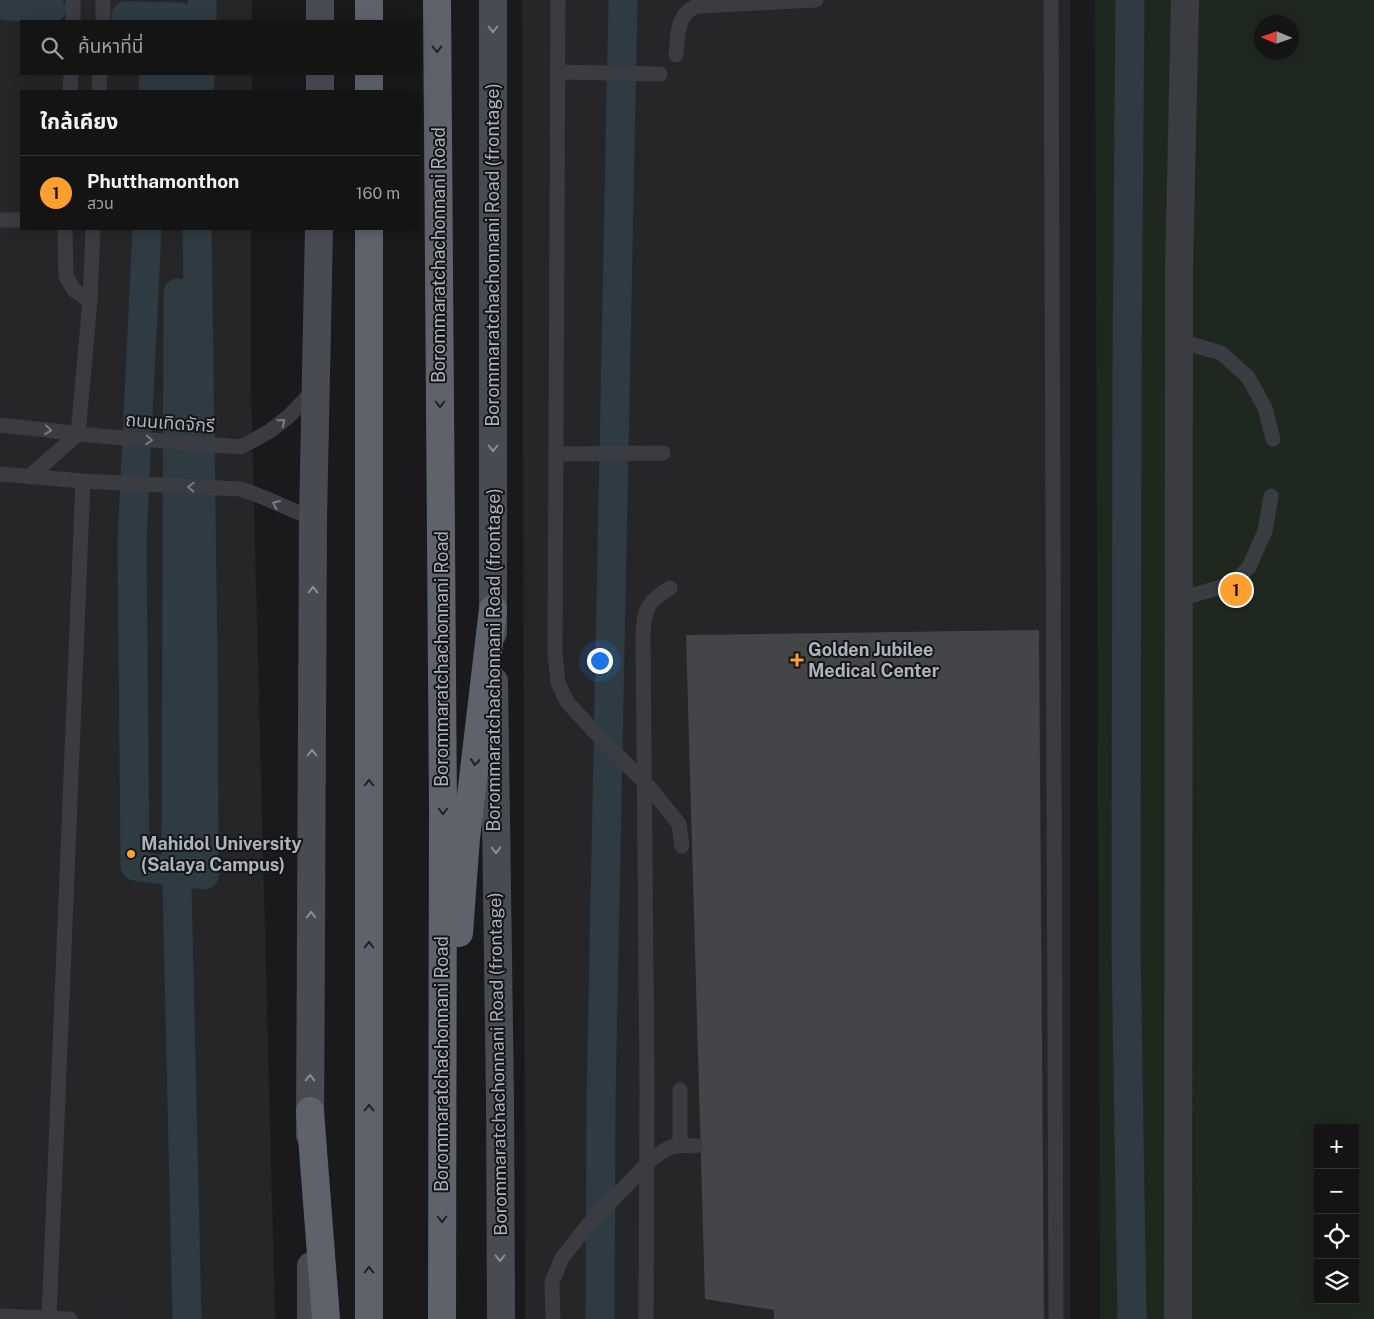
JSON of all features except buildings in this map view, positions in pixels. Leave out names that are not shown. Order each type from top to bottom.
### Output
[{"type":"highway","points":[[369,0],[369,20]]},
{"type":"highway","name":"Borommaratchachonnani Road","points":[[437,0],[442,799],[442,1319]]},
{"type":"highway","points":[[369,75],[369,90]]},
{"type":"highway","points":[[369,230],[369,1319]]},
{"type":"highway","points":[[442,1179],[466,838],[492,609]]},
{"type":"highway","points":[[310,1111],[326,1319]]},
{"type":"main road","points":[[320,0],[320,20]]},
{"type":"main road","name":"Borommaratchachonnani Road (frontage)","points":[[493,0],[492,609],[500,1108],[500,1319]]},
{"type":"main road","points":[[320,75],[320,90]]},
{"type":"main road","points":[[311,1319],[310,1111],[313,519],[319,230]]},
{"type":"street","points":[[1178,1319],[1179,271],[1185,0]]},
{"type":"lane","points":[[73,0],[73,20]]},
{"type":"lane","points":[[102,20],[104,0]]},
{"type":"lane","points":[[558,0],[554,654],[558,683],[566,702],[649,787],[679,824],[682,846]]},
{"type":"lane","points":[[676,55],[679,25],[682,17],[689,9],[696,6],[816,0]]},
{"type":"lane","points":[[1051,0],[1056,1319]]},
{"type":"lane","points":[[558,72],[653,74]]},
{"type":"lane","points":[[70,90],[71,75]]},
{"type":"lane","points":[[100,75],[100,90]]},
{"type":"lane","points":[[0,220],[20,220]]},
{"type":"lane","points":[[65,230],[66,276],[74,290],[90,301]]},
{"type":"lane","points":[[29,477],[78,434],[90,301],[94,230]]},
{"type":"lane","points":[[1180,341],[1221,353],[1248,377],[1265,408],[1273,439]]},
{"type":"lane","name":"ถนนเทิดจักรี","points":[[0,425],[78,434],[241,447],[270,431],[289,416],[316,388]]},
{"type":"lane","points":[[556,454],[663,453]]},
{"type":"lane","points":[[0,474],[83,481],[240,489],[257,494],[313,519]]},
{"type":"lane","points":[[49,1318],[83,481]]},
{"type":"lane","points":[[1179,599],[1232,584],[1248,567],[1265,531],[1271,496]]},
{"type":"lane","points":[[646,1319],[647,1088],[642,634],[645,615],[653,598],[670,588]]},
{"type":"lane","points":[[680,1090],[680,1145]]},
{"type":"lane","points":[[553,1319],[552,1282],[562,1258],[590,1224],[651,1160],[663,1150],[680,1145],[696,1146]]},
{"type":"lane","points":[[0,1316],[70,1319]]},
{"type":"shaded area","name":"Mahidol University (Salaya Campus)","points":[[0,0],[252,0],[252,20],[20,20],[20,75],[252,75],[252,90],[20,90],[20,230],[251,230],[251,389],[275,1319],[0,1319]]},
{"type":"shaded area","name":"Golden Jubilee Medical Center","points":[[522,0],[1070,0],[1070,1319],[525,1319]]},
{"type":"shaded area","points":[[1095,0],[1374,0],[1374,1319],[1100,1319]]},
{"type":"shaded area","points":[[0,1312],[153,1319],[0,1319]]},
{"type":"waterway","points":[[202,0],[202,20]]},
{"type":"waterway","points":[[600,1319],[601,1101],[623,0]]},
{"type":"waterway","points":[[1130,0],[1126,946],[1132,1319]]},
{"type":"waterway","points":[[0,5],[51,9]]},
{"type":"waterway","points":[[126,16],[179,17]]},
{"type":"waterway","points":[[153,90],[154,75]]},
{"type":"waterway","points":[[179,75],[179,90]]},
{"type":"waterway","points":[[199,90],[200,75]]},
{"type":"waterway","points":[[147,230],[132,541],[135,866],[204,875],[197,230]]},
{"type":"waterway","points":[[178,293],[176,843],[187,1319]]},
{"type":"place","name":"Phutthamonthon","points":[[1236,590]]},
{"type":"place","name":"Golden Jubilee Medical Center","points":[[797,660]]},
{"type":"place","name":"Mahidol University (Salaya Campus)","points":[[131,854]]}]
